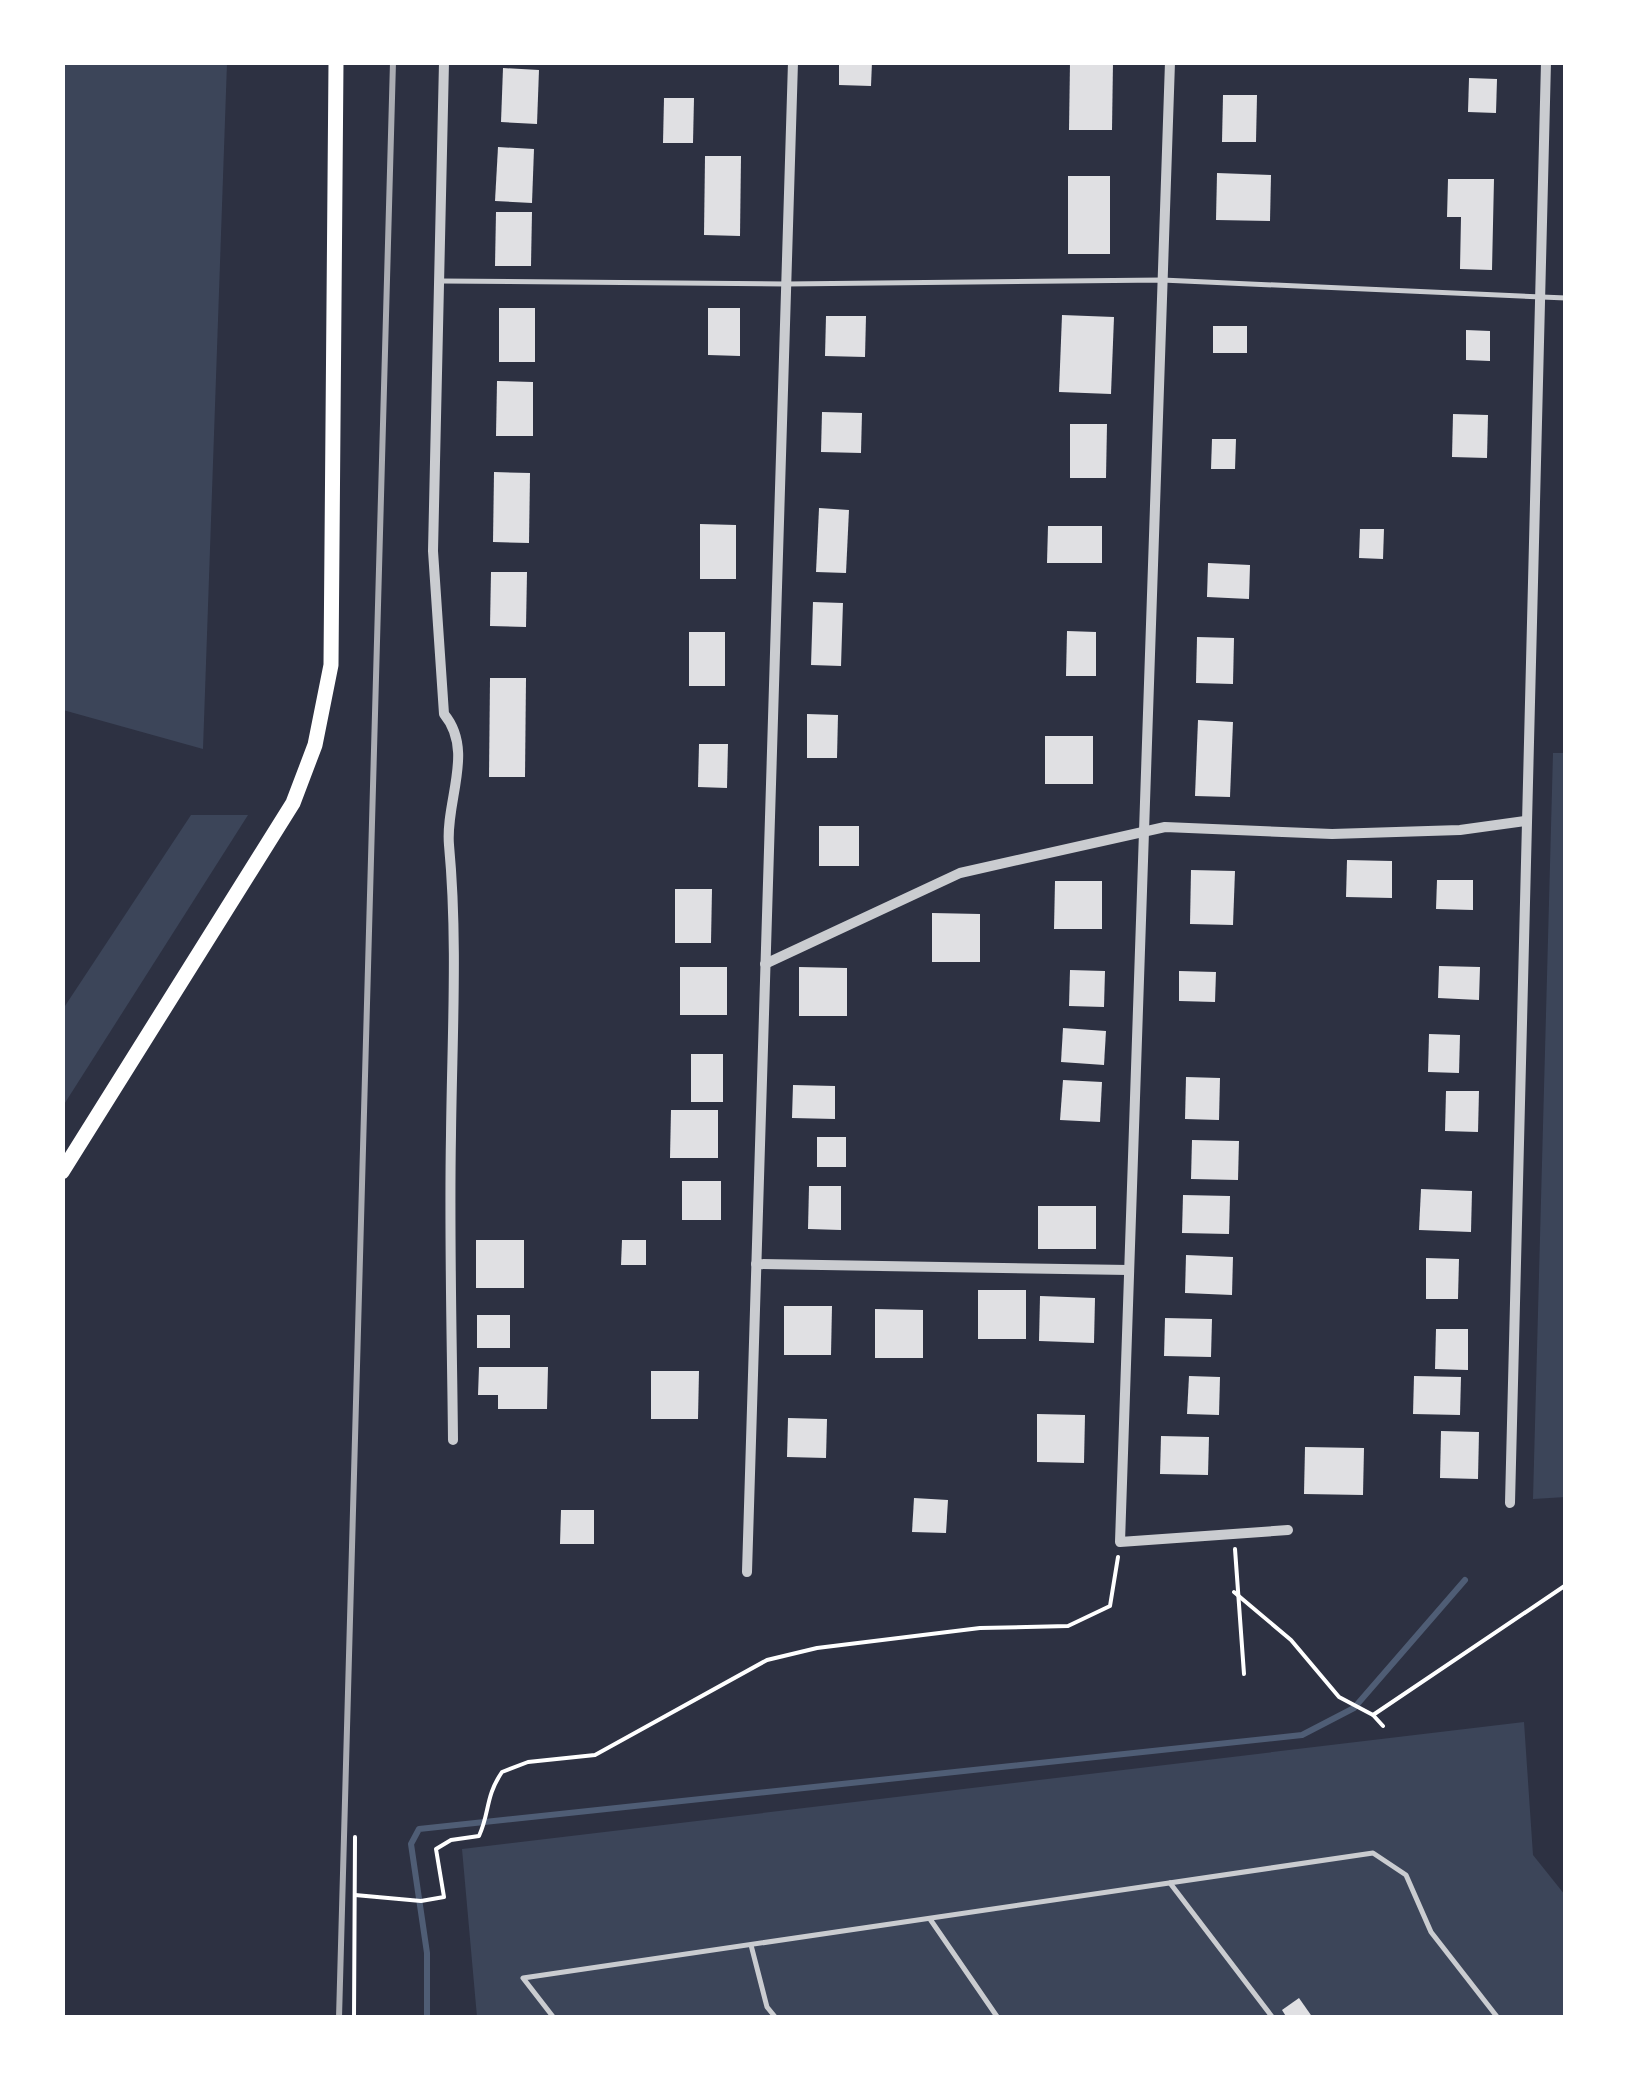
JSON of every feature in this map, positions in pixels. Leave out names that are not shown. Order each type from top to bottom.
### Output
[{"type":"main road","points":[[62,1172],[293,803],[315,745],[331,665],[336,62]]},
{"type":"street","points":[[444,62],[433,551],[444,714],[456,730],[459,761],[447,820],[454,900],[450,1204],[453,1440]]},
{"type":"street","points":[[746,1572],[793,62]]},
{"type":"street","points":[[1170,62],[1120,1542],[1288,1530]]},
{"type":"street","points":[[1510,1503],[1546,62]]},
{"type":"street","points":[[766,964],[960,873],[1050,850],[1165,828],[1409,832],[1525,822]]},
{"type":"street","points":[[756,1264],[1129,1270]]},
{"type":"lane","points":[[438,281],[786,284],[1162,280],[1566,298]]},
{"type":"lane","points":[[554,2018],[523,1978],[1374,1853],[1406,1875],[1431,1932],[1498,2018]]},
{"type":"lane","points":[[1170,1883],[1273,2018]]},
{"type":"lane","points":[[930,1919],[998,2018]]},
{"type":"lane","points":[[752,1945],[767,2006],[776,2018]]},
{"type":"path","points":[[1235,1534],[1234,1592],[1244,1674]]},
{"type":"path","points":[[355,1895],[421,1901],[444,1898],[436,1849],[451,1840],[479,1836],[486,1822],[486,1802],[502,1772],[528,1762],[595,1755],[766,1660],[817,1648],[962,1630],[1068,1626],[1110,1606],[1120,1542]]},
{"type":"path","points":[[1373,1715],[1566,1585]]},
{"type":"path","points":[[1234,1592],[1291,1640],[1339,1697],[1373,1715],[1383,1726]]},
{"type":"path","points":[[354,2018],[356,1836]]},
{"type":"shaded area","points":[[62,63],[227,63],[203,749],[63,710]]},
{"type":"shaded area","points":[[1553,753],[1566,753],[1566,1497],[1533,1499]]},
{"type":"shaded area","points":[[191,815],[248,815],[63,1106],[63,1009]]},
{"type":"shaded area","points":[[1524,1722],[1533,1855],[1565,1895],[1565,2017],[477,2017],[462,1849]]},
{"type":"building","points":[[839,62],[872,62],[871,86],[839,85]]},
{"type":"building","points":[[1070,62],[1113,62],[1112,130],[1069,130]]},
{"type":"building","points":[[503,68],[539,70],[537,124],[501,122]]},
{"type":"building","points":[[1469,78],[1497,79],[1496,113],[1468,112]]},
{"type":"building","points":[[1223,95],[1257,95],[1256,142],[1222,142]]},
{"type":"building","points":[[664,98],[694,98],[693,143],[663,143]]},
{"type":"building","points":[[498,147],[534,149],[532,203],[495,201]]},
{"type":"building","points":[[705,156],[741,156],[740,236],[704,235]]},
{"type":"building","points":[[1217,173],[1271,175],[1270,221],[1216,220]]},
{"type":"building","points":[[1068,176],[1110,176],[1110,254],[1068,254]]},
{"type":"building","points":[[1448,179],[1494,179],[1492,270],[1460,269],[1461,217],[1447,217]]},
{"type":"building","points":[[496,212],[532,212],[531,266],[495,266]]},
{"type":"building","points":[[499,308],[535,308],[535,362],[499,362]]},
{"type":"building","points":[[708,308],[740,308],[740,356],[708,355]]},
{"type":"building","points":[[1062,315],[1114,317],[1111,394],[1059,392]]},
{"type":"building","points":[[826,316],[866,316],[865,357],[825,356]]},
{"type":"building","points":[[1213,326],[1247,326],[1247,353],[1213,353]]},
{"type":"building","points":[[1466,330],[1490,331],[1490,361],[1466,360]]},
{"type":"building","points":[[497,381],[533,382],[533,436],[496,436]]},
{"type":"building","points":[[822,412],[862,413],[861,453],[821,452]]},
{"type":"building","points":[[1453,414],[1488,415],[1487,458],[1452,457]]},
{"type":"building","points":[[1070,424],[1107,424],[1106,478],[1070,478]]},
{"type":"building","points":[[1212,439],[1236,439],[1235,469],[1211,469]]},
{"type":"building","points":[[494,472],[530,473],[529,543],[493,542]]},
{"type":"building","points":[[819,508],[849,510],[846,573],[816,572]]},
{"type":"building","points":[[700,524],[736,525],[736,579],[700,579]]},
{"type":"building","points":[[1048,526],[1102,526],[1102,563],[1047,563]]},
{"type":"building","points":[[1360,529],[1384,529],[1383,559],[1359,558]]},
{"type":"building","points":[[1208,563],[1250,565],[1249,599],[1207,597]]},
{"type":"building","points":[[491,572],[527,572],[526,627],[490,626]]},
{"type":"building","points":[[813,602],[843,603],[841,666],[811,665]]},
{"type":"building","points":[[1067,631],[1096,632],[1096,676],[1066,676]]},
{"type":"building","points":[[689,632],[725,632],[725,686],[689,686]]},
{"type":"building","points":[[1197,637],[1234,638],[1233,684],[1196,683]]},
{"type":"building","points":[[490,678],[526,678],[525,777],[489,777]]},
{"type":"building","points":[[807,714],[838,715],[837,758],[807,758]]},
{"type":"building","points":[[1198,720],[1233,722],[1230,797],[1195,796]]},
{"type":"building","points":[[1045,736],[1093,736],[1093,784],[1045,784]]},
{"type":"building","points":[[699,744],[728,744],[727,788],[698,787]]},
{"type":"building","points":[[819,826],[859,826],[859,866],[819,866]]},
{"type":"building","points":[[1347,860],[1392,861],[1392,898],[1346,897]]},
{"type":"building","points":[[1191,870],[1235,871],[1233,925],[1190,924]]},
{"type":"building","points":[[1437,880],[1473,880],[1473,910],[1436,909]]},
{"type":"building","points":[[1055,881],[1102,881],[1102,929],[1054,929]]},
{"type":"building","points":[[675,889],[712,889],[711,943],[675,943]]},
{"type":"building","points":[[932,913],[980,914],[980,962],[932,962]]},
{"type":"building","points":[[1439,966],[1480,967],[1479,1000],[1438,998]]},
{"type":"building","points":[[680,967],[727,967],[727,1015],[680,1015]]},
{"type":"building","points":[[799,967],[847,968],[847,1016],[799,1016]]},
{"type":"building","points":[[1070,970],[1105,971],[1104,1007],[1069,1006]]},
{"type":"building","points":[[1179,971],[1216,972],[1215,1002],[1179,1001]]},
{"type":"building","points":[[1063,1028],[1106,1031],[1104,1065],[1061,1062]]},
{"type":"building","points":[[1429,1034],[1460,1035],[1459,1073],[1428,1072]]},
{"type":"building","points":[[691,1054],[723,1054],[723,1102],[691,1102]]},
{"type":"building","points":[[1186,1077],[1220,1078],[1219,1120],[1185,1119]]},
{"type":"building","points":[[1063,1080],[1102,1082],[1100,1122],[1060,1120]]},
{"type":"building","points":[[793,1085],[835,1086],[835,1119],[792,1118]]},
{"type":"building","points":[[1446,1091],[1479,1091],[1478,1132],[1445,1131]]},
{"type":"building","points":[[671,1110],[718,1110],[718,1158],[670,1158]]},
{"type":"building","points":[[817,1137],[846,1137],[846,1167],[817,1167]]},
{"type":"building","points":[[1192,1140],[1239,1141],[1238,1180],[1191,1179]]},
{"type":"building","points":[[682,1181],[721,1181],[721,1220],[682,1220]]},
{"type":"building","points":[[809,1186],[841,1186],[841,1230],[808,1229]]},
{"type":"building","points":[[1421,1189],[1472,1191],[1471,1232],[1419,1230]]},
{"type":"building","points":[[1183,1195],[1230,1196],[1229,1234],[1182,1233]]},
{"type":"building","points":[[1038,1206],[1096,1206],[1096,1249],[1038,1249]]},
{"type":"building","points":[[476,1240],[524,1240],[524,1288],[476,1288]]},
{"type":"building","points":[[622,1240],[646,1240],[646,1265],[621,1265]]},
{"type":"building","points":[[1186,1255],[1233,1257],[1232,1295],[1185,1293]]},
{"type":"building","points":[[1426,1258],[1459,1259],[1458,1299],[1426,1299]]},
{"type":"building","points":[[978,1290],[1026,1290],[1026,1339],[978,1339]]},
{"type":"building","points":[[1040,1296],[1095,1298],[1094,1343],[1039,1341]]},
{"type":"building","points":[[784,1306],[832,1306],[831,1355],[784,1355]]},
{"type":"building","points":[[875,1309],[923,1310],[923,1358],[875,1358]]},
{"type":"building","points":[[477,1315],[510,1315],[510,1348],[477,1348]]},
{"type":"building","points":[[1165,1318],[1212,1319],[1211,1357],[1164,1356]]},
{"type":"building","points":[[1436,1329],[1468,1329],[1468,1370],[1435,1369]]},
{"type":"building","points":[[479,1367],[548,1367],[547,1409],[498,1409],[498,1395],[478,1395]]},
{"type":"building","points":[[651,1371],[699,1371],[698,1419],[651,1419]]},
{"type":"building","points":[[1189,1376],[1220,1377],[1219,1415],[1187,1414]]},
{"type":"building","points":[[1414,1376],[1461,1377],[1460,1415],[1413,1414]]},
{"type":"building","points":[[1037,1414],[1085,1415],[1084,1463],[1037,1462]]},
{"type":"building","points":[[788,1418],[827,1419],[826,1458],[787,1457]]},
{"type":"building","points":[[1441,1431],[1479,1432],[1478,1479],[1440,1478]]},
{"type":"building","points":[[1161,1436],[1209,1437],[1208,1475],[1160,1474]]},
{"type":"building","points":[[1305,1447],[1364,1448],[1363,1495],[1304,1494]]},
{"type":"building","points":[[914,1498],[948,1500],[946,1533],[912,1532]]},
{"type":"building","points":[[561,1510],[594,1510],[594,1544],[560,1544]]},
{"type":"building","points":[[1299,1998],[1313,2018],[1287,2018],[1282,2010]]},
{"type":"waterway","points":[[427,2018],[427,1953],[411,1844],[419,1829],[1302,1735],[1354,1708],[1465,1580]]},
{"type":"railway","points":[[339,2018],[393,62]]}]
